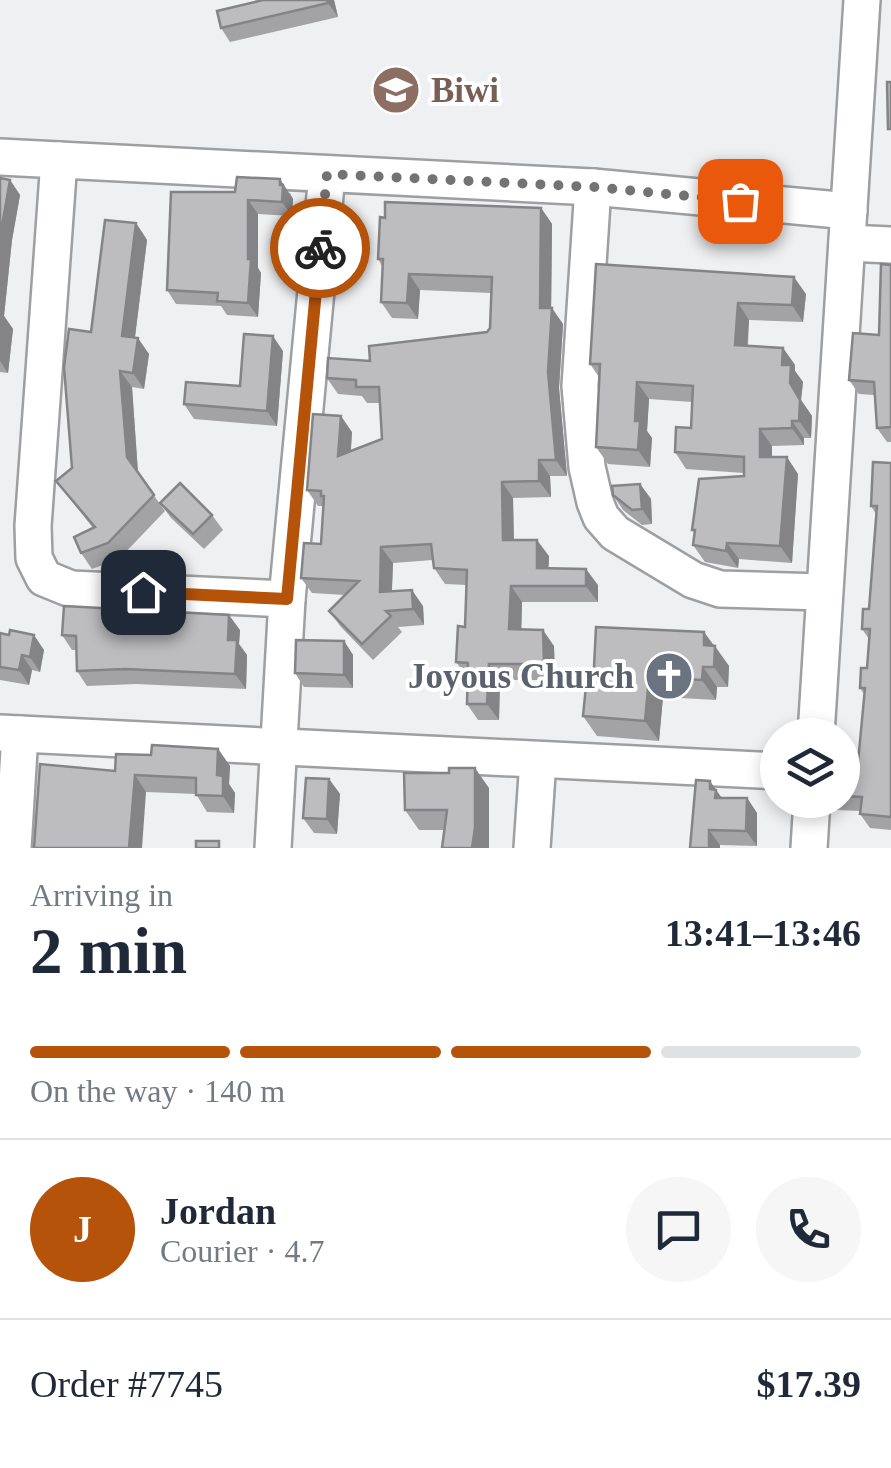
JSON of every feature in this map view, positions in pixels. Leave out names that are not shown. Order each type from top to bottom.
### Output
[{"type":"street","points":[[817,718],[862,0]]},
{"type":"street","points":[[0,157],[594,187],[848,227],[891,245]]},
{"type":"street","points":[[59,160],[33,526],[34,558],[44,578],[71,589],[287,599]]},
{"type":"street","points":[[273,848],[287,599],[327,174]]},
{"type":"street","points":[[594,187],[580,386],[587,467],[594,502],[602,518],[614,533],[693,580],[720,589],[823,592]]},
{"type":"street","points":[[14,848],[10,734],[760,770]]},
{"type":"street","points":[[532,848],[538,760]]},
{"type":"street","points":[[809,848],[811,818]]},
{"type":"building","points":[[263,0],[328,3],[221,28],[217,11]]},
{"type":"building","points":[[887,82],[891,82],[891,129],[888,129]]},
{"type":"building","points":[[237,177],[280,179],[283,185],[282,202],[248,200],[248,303],[217,301],[218,293],[167,290],[171,192],[235,192]]},
{"type":"building","points":[[0,178],[10,180],[0,237]]},
{"type":"building","points":[[385,202],[541,208],[540,308],[552,308],[548,372],[556,460],[539,460],[539,481],[502,482],[503,540],[537,540],[537,568],[586,569],[586,586],[511,586],[509,629],[543,630],[544,664],[489,664],[487,704],[467,704],[468,663],[456,662],[458,626],[465,627],[467,570],[434,568],[431,544],[381,547],[380,592],[412,590],[413,609],[386,611],[391,616],[362,644],[329,611],[359,581],[301,578],[304,543],[321,544],[324,496],[321,491],[307,490],[313,414],[341,416],[338,456],[382,439],[379,387],[356,387],[356,380],[327,378],[328,358],[370,361],[369,346],[487,332],[490,328],[492,277],[409,274],[407,303],[381,302],[383,259],[378,259],[380,217],[385,218]]},
{"type":"building","points":[[105,220],[136,223],[122,336],[138,338],[133,373],[120,371],[127,457],[154,495],[108,543],[81,553],[74,537],[95,527],[56,481],[72,468],[64,367],[69,329],[91,332]]},
{"type":"building","points":[[596,264],[794,277],[792,305],[738,303],[735,345],[783,348],[782,365],[791,365],[790,383],[800,400],[799,421],[792,421],[792,428],[760,429],[760,457],[787,457],[780,546],[727,543],[726,551],[693,545],[699,479],[744,476],[744,457],[675,452],[676,427],[691,428],[693,386],[637,382],[638,450],[596,447],[600,364],[590,364]]},
{"type":"building","points":[[881,264],[891,265],[891,427],[877,428],[874,382],[849,380],[853,333],[879,335]]},
{"type":"building","points":[[244,334],[273,336],[267,411],[184,404],[186,382],[240,386]]},
{"type":"building","points":[[873,462],[891,463],[891,817],[860,814],[865,688],[860,688],[861,668],[867,668],[870,629],[862,629],[863,609],[869,609],[877,506],[871,506]]},
{"type":"building","points":[[180,483],[212,515],[193,534],[160,503]]},
{"type":"building","points":[[640,484],[642,509],[632,510],[613,495],[612,486]]},
{"type":"building","points":[[64,606],[229,615],[228,640],[237,640],[235,674],[77,671],[76,636],[62,635]]},
{"type":"building","points":[[596,627],[704,632],[704,645],[715,646],[714,667],[703,667],[702,680],[649,677],[645,721],[583,716],[586,686],[593,687]]},
{"type":"building","points":[[10,630],[34,635],[30,657],[22,655],[19,670],[0,667],[0,633],[9,635]]},
{"type":"building","points":[[296,640],[344,641],[344,675],[295,673]]},
{"type":"building","points":[[152,745],[218,749],[217,775],[223,776],[223,796],[196,795],[196,778],[135,775],[129,848],[34,848],[40,764],[115,771],[116,754],[151,755]]},
{"type":"building","points":[[449,768],[475,768],[472,848],[442,848],[447,810],[405,810],[404,773],[449,773]]},
{"type":"building","points":[[306,778],[329,779],[327,819],[303,818]]},
{"type":"building","points":[[696,780],[710,781],[710,789],[716,790],[715,798],[747,798],[746,831],[709,830],[709,848],[690,848]]},
{"type":"building","points":[[196,841],[219,841],[219,848],[196,848]]},
{"type":"way so far","points":[[320,248],[327,174],[594,187],[740,201]]},
{"type":"place","name":"Biwi","points":[[396,90]]},
{"type":"place","name":"Joyous Church","points":[[669,676]]},
{"type":"route","points":[[143,592],[287,599],[320,248]]}]
